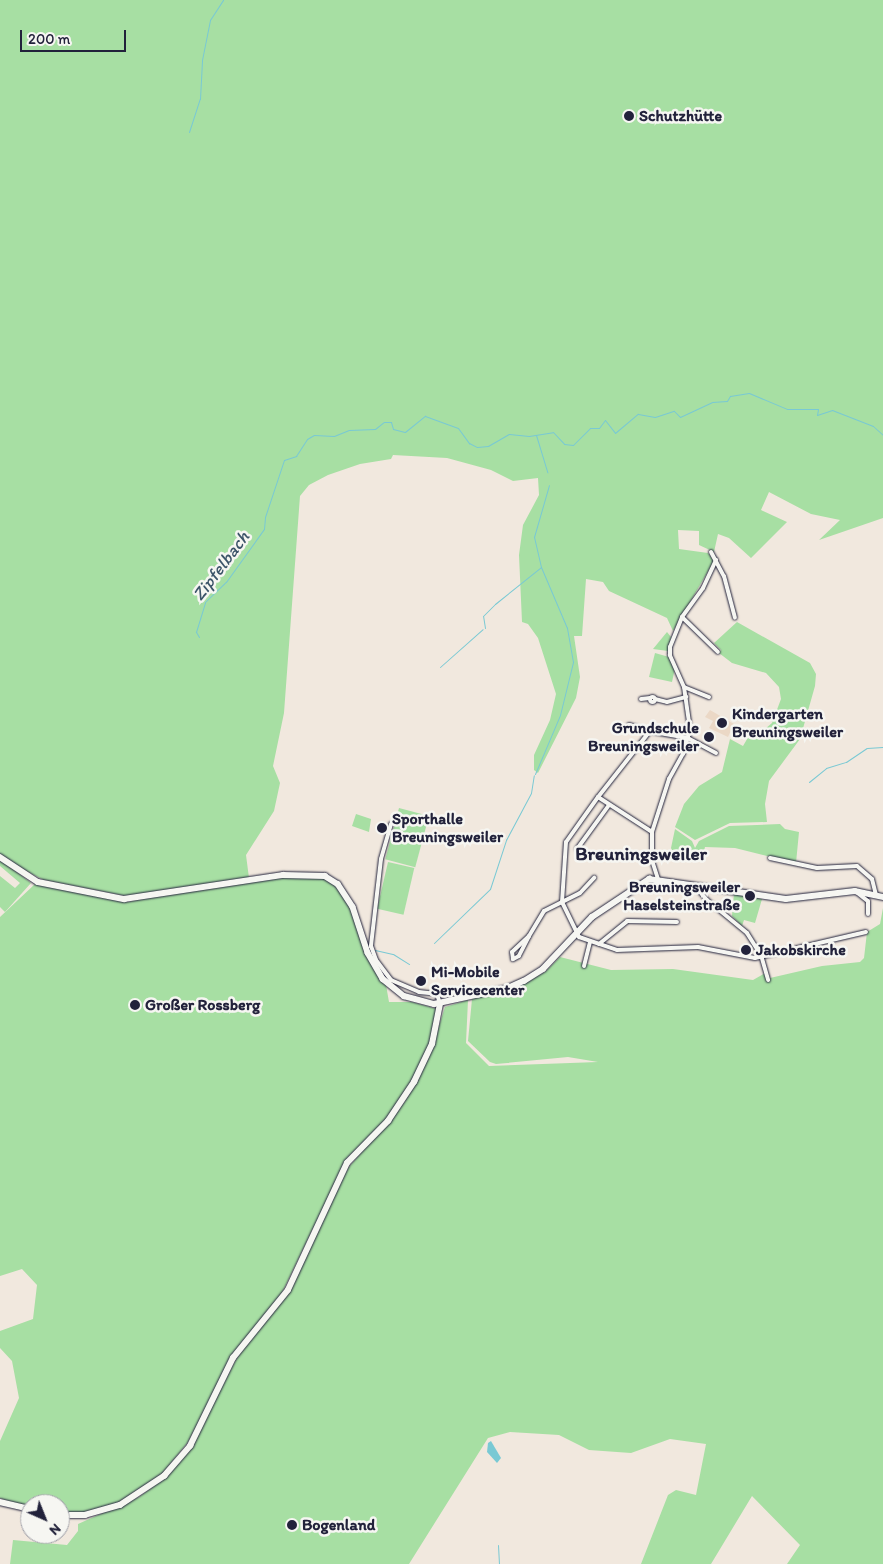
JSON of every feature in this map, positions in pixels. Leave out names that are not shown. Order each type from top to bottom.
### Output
[{"type":"street","points":[[711,552],[716,560],[735,618]]},
{"type":"street","points":[[658,880],[652,860],[652,832],[669,779],[688,738],[686,697],[684,687],[670,655],[672,639],[682,617],[703,588],[716,560]]},
{"type":"street","points":[[682,617],[718,652]]},
{"type":"street","points":[[684,687],[709,697]]},
{"type":"street","points":[[641,699],[652,698],[667,702],[686,697]]},
{"type":"street","points":[[629,725],[688,738],[716,753]]},
{"type":"street","points":[[650,730],[566,842],[562,902],[576,932],[590,942],[628,950],[709,948],[762,958],[866,932]]},
{"type":"street","points":[[598,797],[652,832]]},
{"type":"street","points":[[577,849],[609,805]]},
{"type":"street","points":[[70,1515],[86,1515],[120,1505],[164,1476],[190,1446],[229,1366],[288,1290],[347,1163],[388,1121],[408,1093],[432,1044],[440,1004],[437,994],[409,989],[386,974],[370,942],[381,859],[392,824]]},
{"type":"street","points":[[0,856],[38,882],[124,899],[283,875],[310,874],[330,878],[343,890],[356,913],[368,953],[378,972],[390,986],[410,998],[440,1004],[508,988],[524,981],[547,965],[576,932],[632,888],[649,879],[700,887],[733,889],[786,899],[855,892],[883,898]]},
{"type":"street","points":[[770,858],[818,868],[857,866],[872,879],[876,895]]},
{"type":"street","points":[[529,936],[512,952],[512,958],[519,956],[543,912],[580,893],[594,878]]},
{"type":"street","points":[[700,887],[707,900],[742,928],[762,958],[768,980]]},
{"type":"street","points":[[855,892],[868,901],[868,914]]},
{"type":"street","points":[[599,944],[627,921],[677,922]]},
{"type":"street","points":[[584,966],[590,942]]},
{"type":"street","points":[[0,1502],[20,1507]]},
{"type":"shaded area","name":"Kindergarten Breuningsweiler","points":[[710,710],[734,724],[728,737],[709,728],[713,721],[705,717]]},
{"type":"green space","points":[[0,0],[883,0],[883,518],[819,540],[840,520],[811,514],[769,492],[761,510],[787,522],[751,558],[729,538],[718,534],[714,552],[699,545],[699,531],[678,530],[679,549],[708,553],[714,561],[673,631],[667,618],[609,591],[603,582],[586,579],[582,636],[574,636],[580,677],[576,698],[538,773],[534,770],[534,755],[550,720],[556,694],[538,638],[528,624],[522,622],[519,555],[523,525],[539,495],[538,478],[513,481],[491,470],[447,458],[393,455],[391,459],[360,464],[328,475],[309,485],[300,496],[284,713],[273,766],[280,783],[274,811],[246,855],[249,878],[126,896],[44,880],[12,864],[0,854]]},
{"type":"green space","points":[[737,622],[810,663],[816,674],[815,686],[800,739],[769,781],[765,804],[767,822],[730,823],[695,840],[675,827],[684,804],[699,786],[722,772],[730,739],[743,746],[753,729],[759,734],[772,723],[781,699],[779,687],[766,673],[732,663],[719,653],[721,650],[714,643]]},
{"type":"green space","points":[[667,632],[671,637],[668,651],[653,649]]},
{"type":"green space","points":[[655,653],[669,657],[675,668],[672,682],[649,677]]},
{"type":"green space","points":[[399,808],[429,816],[415,867],[385,859]]},
{"type":"green space","points":[[356,814],[371,819],[369,832],[352,826]]},
{"type":"green space","points":[[780,824],[785,829],[799,832],[796,863],[735,848],[705,847],[702,859],[674,855],[671,848],[675,829],[692,841],[695,848],[699,841],[729,826]]},
{"type":"green space","points":[[0,859],[31,883],[5,912],[0,907],[0,876],[15,888],[20,883],[0,866]]},
{"type":"green space","points":[[388,862],[414,868],[404,915],[377,909]]},
{"type":"green space","points":[[307,875],[331,880],[351,906],[380,978],[386,985],[389,1002],[412,1002],[437,1009],[432,1038],[418,1070],[389,1117],[347,1158],[279,1299],[233,1354],[188,1442],[162,1474],[122,1501],[91,1512],[70,1513],[70,1494],[20,1494],[20,1506],[0,1498],[0,1441],[19,1398],[12,1361],[0,1348],[0,1331],[33,1319],[37,1285],[22,1269],[0,1276],[0,917],[35,884],[128,902],[175,892]]},
{"type":"green space","points":[[734,893],[762,899],[755,923],[744,920],[742,926],[732,916]]},
{"type":"green space","points":[[883,908],[883,1564],[787,1564],[800,1545],[752,1496],[711,1564],[641,1564],[668,1495],[676,1490],[696,1495],[706,1444],[670,1439],[631,1453],[589,1450],[559,1435],[510,1432],[488,1438],[409,1564],[10,1564],[13,1540],[20,1541],[20,1544],[70,1544],[78,1531],[78,1524],[139,1497],[165,1478],[189,1450],[238,1356],[290,1291],[348,1168],[404,1103],[429,1057],[445,1007],[468,1000],[466,1043],[489,1066],[598,1062],[568,1057],[496,1064],[490,1062],[468,1041],[472,999],[515,987],[545,972],[560,957],[611,970],[673,969],[753,980],[767,972],[770,978],[822,966],[860,962],[864,958],[867,932],[880,924]]},
{"type":"water","points":[[491,1441],[501,1458],[497,1463],[487,1452],[488,1443]]},
{"type":"waterway","points":[[189,132],[200,99],[202,60],[210,20],[223,0]]},
{"type":"waterway","name":"Zipfelbach","points":[[199,637],[196,632],[205,602],[226,582],[264,529],[265,517],[284,460],[296,456],[307,439],[314,435],[334,436],[349,430],[375,429],[384,422],[391,422],[393,429],[405,432],[425,416],[458,428],[469,443],[477,447],[488,446],[509,434],[529,436],[553,432],[564,444],[573,445],[590,428],[599,428],[605,420],[615,433],[638,414],[655,417],[674,411],[680,417],[712,402],[727,401],[730,396],[749,393],[787,409],[818,409],[817,415],[832,410],[873,426],[883,435]]},
{"type":"waterway","points":[[536,435],[547,472]]},
{"type":"waterway","points":[[535,774],[560,715],[573,662],[567,628],[541,567],[534,537],[549,485]]},
{"type":"waterway","points":[[485,628],[483,616],[541,567]]},
{"type":"waterway","points":[[440,667],[483,629]]},
{"type":"waterway","points":[[809,782],[826,768],[846,762],[867,748],[883,747]]},
{"type":"waterway","points":[[434,943],[490,889],[506,840],[531,793],[534,775]]},
{"type":"waterway","points":[[375,950],[393,954],[409,964]]},
{"type":"waterway","points":[[498,1545],[499,1564]]},
{"type":"place","name":"Schutzhütte","points":[[629,116]]},
{"type":"place","name":"Kindergarten Breuningsweiler","points":[[722,723]]},
{"type":"place","name":"Grundschule Breuningsweiler","points":[[709,737]]},
{"type":"place","name":"Sporthalle Breuningsweiler","points":[[382,828]]},
{"type":"place","name":"Breuningsweiler Haselsteinstraße","points":[[750,896]]},
{"type":"place","name":"Jakobskirche","points":[[746,950]]},
{"type":"place","name":"Mi-Mobile Servicecenter","points":[[421,981]]},
{"type":"place","name":"Großer Rossberg","points":[[135,1005]]},
{"type":"place","name":"Bogenland","points":[[292,1525]]},
{"type":"district","name":"Breuningsweiler","points":[[641,854]]}]
